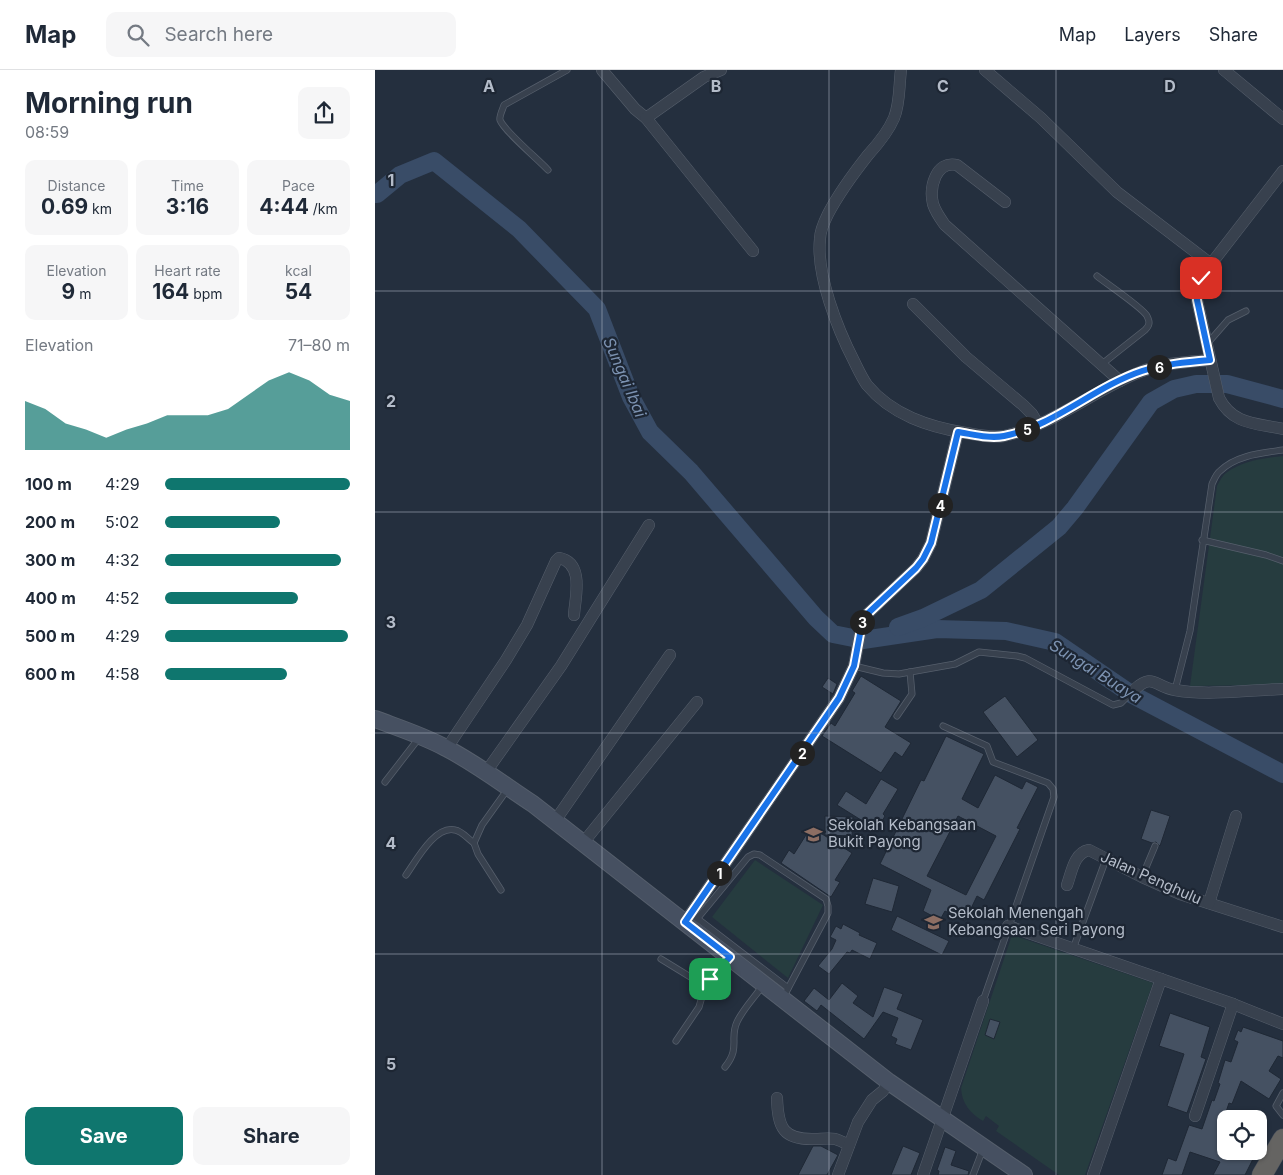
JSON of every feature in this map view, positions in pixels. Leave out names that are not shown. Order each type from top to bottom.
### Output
[{"type":"highway","points":[[1262,1175],[1283,1139]]},
{"type":"main road","points":[[375,719],[447,748],[509,788],[691,922],[764,984],[785,993],[889,1082],[1024,1175]]},
{"type":"street","points":[[602,70],[635,109],[646,118],[753,251]]},
{"type":"street","points":[[646,118],[704,77],[721,70]]},
{"type":"street","points":[[901,70],[894,120],[885,135],[833,203],[819,238],[820,256],[828,298],[846,345],[866,384],[887,404],[915,421],[958,432],[984,436],[1002,436],[1030,428],[1142,371],[1174,363],[1211,364]]},
{"type":"street","points":[[985,70],[1041,118],[1117,192],[1211,264]]},
{"type":"street","points":[[1224,70],[1283,119]]},
{"type":"street","points":[[1005,202],[957,166],[951,164],[945,165],[933,181],[931,191],[933,202],[937,214],[945,225],[1120,381]]},
{"type":"street","points":[[1283,171],[1211,264],[1201,278],[1197,289],[1197,300],[1211,364],[1223,407],[1233,416],[1245,421],[1283,429]]},
{"type":"street","points":[[913,304],[966,357],[1023,405],[1038,424]]},
{"type":"street","points":[[691,922],[839,698],[855,662],[861,624],[867,614],[916,568],[923,559],[931,543],[958,432]]},
{"type":"street","points":[[486,772],[561,666],[649,525]]},
{"type":"street","points":[[447,748],[527,625],[559,558],[571,565],[577,577],[574,616]]},
{"type":"street","points":[[555,821],[670,655]]},
{"type":"street","points":[[1134,690],[1142,682],[1147,681],[1175,690],[1204,692],[1283,689]]},
{"type":"street","points":[[583,843],[697,702]]},
{"type":"street","points":[[1209,903],[1236,816]]},
{"type":"street","name":"Jalan Penghulu","points":[[1067,885],[1078,856],[1089,850],[1141,877],[1180,894],[1283,927]]},
{"type":"street","points":[[1008,926],[1233,1004],[1283,1024]]},
{"type":"street","points":[[1093,1175],[1161,979]]},
{"type":"street","points":[[923,1175],[983,1001]]},
{"type":"street","points":[[1195,1116],[1233,1004]]},
{"type":"street","points":[[838,1175],[858,1122],[873,1100],[889,1082]]},
{"type":"street","points":[[777,1098],[778,1117],[783,1130],[793,1138],[834,1138],[849,1145]]},
{"type":"lane","points":[[549,170],[509,131],[501,120],[501,114],[504,105],[567,70]]},
{"type":"lane","points":[[1097,276],[1145,312],[1149,322],[1149,326],[1145,330],[1102,364]]},
{"type":"lane","points":[[1207,344],[1228,320],[1246,311]]},
{"type":"lane","points":[[1175,690],[1190,631],[1211,484],[1219,471],[1237,459],[1283,450]]},
{"type":"lane","points":[[1203,540],[1283,561]]},
{"type":"lane","points":[[855,662],[883,674],[910,672],[955,664],[979,652],[1017,656],[1111,704],[1121,703],[1134,690]]},
{"type":"lane","points":[[897,716],[912,694],[910,672]]},
{"type":"lane","points":[[943,726],[987,746],[993,762],[1049,783],[1053,788],[1054,797],[983,1001]]},
{"type":"lane","points":[[385,782],[420,736]]},
{"type":"lane","points":[[474,843],[482,825],[509,788]]},
{"type":"lane","points":[[406,875],[438,833],[454,829],[474,843],[478,854],[501,890]]},
{"type":"lane","points":[[1141,877],[1155,846]]},
{"type":"lane","points":[[754,854],[760,855],[826,900],[828,906],[827,913],[785,993],[691,922],[748,857],[754,854]]},
{"type":"lane","points":[[1073,949],[1106,859]]},
{"type":"lane","points":[[676,1041],[699,1007],[705,986],[730,957]]},
{"type":"lane","points":[[661,959],[705,986]]},
{"type":"lane","points":[[725,1067],[734,1052],[735,1028],[738,1021],[764,984]]},
{"type":"lane","points":[[1283,1093],[1276,1106],[1283,1115]]},
{"type":"lane","points":[[973,1175],[983,1147]]},
{"type":"green space","points":[[1283,456],[1283,685],[1190,686],[1217,486],[1225,474],[1232,469],[1261,459]]},
{"type":"green space","points":[[755,860],[823,905],[788,978],[712,917]]},
{"type":"green space","points":[[1012,935],[1153,983],[1085,1175],[1059,1175],[996,1131],[999,1126],[986,1116],[983,1121],[974,1115],[963,1099],[961,1088]]},
{"type":"building","points":[[861,676],[901,701],[885,727],[911,743],[902,757],[895,752],[881,773],[822,736],[831,723],[835,726],[855,693],[852,691]]},
{"type":"building","points":[[828,678],[837,684],[833,694],[822,687]]},
{"type":"building","points":[[1005,696],[1038,740],[1017,757],[983,712]]},
{"type":"building","points":[[946,736],[984,754],[962,799],[978,808],[995,775],[1022,789],[1026,781],[1038,787],[1017,828],[1020,829],[984,900],[977,896],[965,921],[945,911],[940,920],[923,911],[931,890],[880,864],[921,780],[924,781]],"holes":[[[958,816],[996,836],[966,895],[927,876]]]},
{"type":"building","points":[[881,779],[898,789],[883,814],[885,816],[877,830],[837,805],[846,791],[866,804]]},
{"type":"building","points":[[1151,810],[1170,816],[1160,846],[1156,842],[1152,843],[1141,839]]},
{"type":"building","points":[[825,816],[853,817],[852,836],[825,835]]},
{"type":"building","points":[[811,827],[852,853],[835,880],[840,882],[831,897],[781,863],[789,850],[794,854]]},
{"type":"building","points":[[873,878],[899,886],[892,912],[865,904]]},
{"type":"building","points":[[897,916],[949,941],[942,955],[891,930]]},
{"type":"building","points":[[843,924],[860,933],[859,935],[877,943],[870,959],[852,950],[850,953],[847,952],[829,974],[818,966],[832,949],[836,940],[830,937],[836,926],[841,929]]},
{"type":"building","points":[[842,983],[858,996],[853,1003],[873,1017],[884,987],[903,994],[897,1009],[923,1020],[911,1050],[895,1044],[897,1039],[891,1036],[898,1018],[883,1012],[864,1039],[821,1005],[817,1011],[804,1001],[814,988],[829,1000]]},
{"type":"building","points":[[1170,1013],[1210,1027],[1201,1057],[1206,1059],[1187,1113],[1167,1106],[1184,1054],[1159,1046]]},
{"type":"building","points":[[990,1019],[1000,1022],[994,1039],[985,1035]]},
{"type":"building","points":[[1243,1027],[1283,1041],[1283,1058],[1278,1056],[1269,1071],[1281,1079],[1269,1099],[1241,1081],[1232,1104],[1229,1103],[1227,1110],[1217,1110],[1217,1160],[1252,1160],[1245,1175],[1213,1175],[1220,1162],[1190,1152],[1182,1175],[1162,1175],[1168,1158],[1176,1161],[1189,1125],[1202,1129],[1220,1084],[1218,1083],[1225,1060],[1231,1062],[1238,1042],[1234,1040],[1238,1030],[1241,1032]]},
{"type":"building","points":[[813,1146],[821,1146],[838,1155],[827,1175],[798,1175]]},
{"type":"building","points":[[903,1146],[920,1153],[911,1175],[891,1175]]},
{"type":"building","points":[[945,1147],[956,1151],[951,1165],[969,1171],[968,1175],[938,1175],[939,1171],[937,1170]]},
{"type":"waterway","name":"Sungai Ibai","points":[[375,194],[400,175],[434,161],[519,229],[597,309],[631,397],[650,432],[691,472],[816,618],[833,634],[863,640],[937,629],[1006,631],[1055,642],[1131,694],[1283,774]]},
{"type":"waterway","points":[[898,627],[923,618],[981,590],[1059,527],[1075,508],[1151,402],[1174,389],[1196,384],[1227,384],[1283,399]]},
{"type":"place","name":"Sekolah Kebangsaan Bukit Payong","points":[[814,834]]},
{"type":"place","name":"Sekolah Menengah Kebangsaan Seri Payong","points":[[934,922]]},
{"type":"route","points":[[710,979],[730,957],[685,922],[839,698],[854,666],[863,618],[916,568],[923,559],[931,543],[958,432],[984,436],[1002,436],[1030,428],[1142,371],[1174,363],[1210,360],[1197,300],[1197,289],[1201,278]]},
{"type":"water label","name":"Sungai Buaya","points":[[1096,671]]}]
